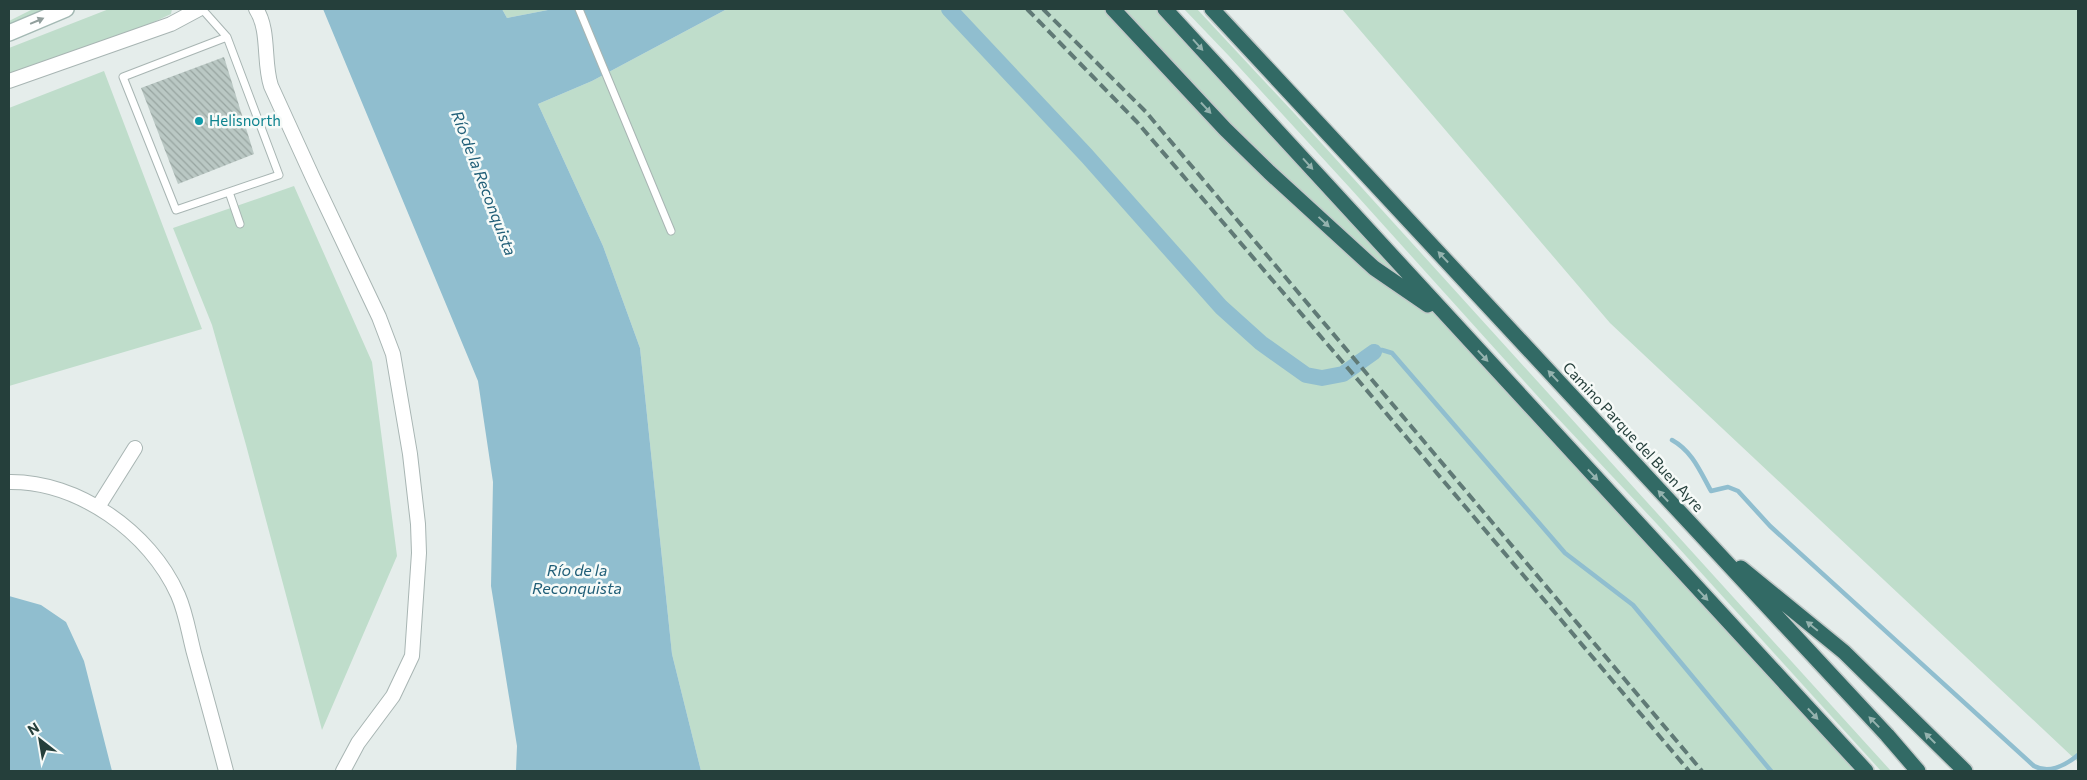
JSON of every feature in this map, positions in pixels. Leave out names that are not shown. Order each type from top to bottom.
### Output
[{"type":"highway","points":[[1113,9],[1225,129],[1374,268],[1450,320]]},
{"type":"highway","points":[[1165,9],[1866,771]]},
{"type":"highway","points":[[1212,9],[1322,126]]},
{"type":"highway","points":[[1226,9],[1322,126]]},
{"type":"highway","name":"Camino Parque del Buen Ayre","points":[[1322,126],[1887,735],[1918,771]]},
{"type":"highway","points":[[1696,531],[1844,652],[1965,771]]},
{"type":"main road","points":[[9,33],[66,9]]},
{"type":"street","points":[[9,82],[171,24],[201,9]]},
{"type":"street","points":[[256,9],[262,25],[271,86],[379,317],[393,354],[410,454],[418,524],[419,553],[412,656],[393,696],[358,743],[343,771]]},
{"type":"street","points":[[98,507],[135,448]]},
{"type":"street","points":[[9,482],[22,482],[54,489],[98,507],[140,540],[167,574],[178,596],[226,771]]},
{"type":"lane","points":[[201,9],[227,37],[279,175],[176,210],[123,77],[227,37]]},
{"type":"lane","points":[[579,9],[671,231]]},
{"type":"lane","points":[[229,192],[240,224]]},
{"type":"green space","points":[[33,9],[54,9],[9,24],[9,21]]},
{"type":"green space","points":[[109,9],[172,9],[171,14],[139,29],[9,75],[9,48]]},
{"type":"green space","points":[[502,9],[553,9],[507,18]]},
{"type":"green space","points":[[727,9],[1165,9],[1866,771],[701,771],[672,654],[640,348],[603,246],[538,104],[592,81]]},
{"type":"green space","points":[[1184,9],[1197,9],[1294,113],[1891,771],[1881,771],[1657,524],[1551,411],[1350,188]]},
{"type":"green space","points":[[1342,9],[2078,9],[2078,762],[1610,323]]},
{"type":"green space","points":[[104,71],[202,329],[9,386],[9,108]]},
{"type":"green space","points":[[294,186],[372,362],[397,556],[322,730],[212,325],[173,228]]},
{"type":"water","name":"Río de la Reconquista","points":[[323,9],[502,9],[507,18],[553,9],[727,9],[592,81],[538,104],[603,246],[640,348],[672,654],[701,771],[516,771],[517,746],[491,586],[493,482],[478,381]]},
{"type":"water","points":[[9,596],[41,605],[66,622],[84,661],[112,771],[9,771]]},
{"type":"building","name":"Helisnorth","points":[[224,57],[254,154],[178,184],[141,88]]},
{"type":"waterway","points":[[949,9],[1087,156],[1221,307],[1261,343],[1306,375],[1322,378],[1343,374],[1374,352]]},
{"type":"waterway","points":[[1374,352],[1382,350],[1392,353],[1565,553],[1633,605],[1771,771]]},
{"type":"waterway","points":[[1672,440],[1690,456],[1711,491],[1728,487],[1738,491],[1770,526],[2034,766],[2051,769],[2068,762],[2078,755]]},
{"type":"railway","points":[[1027,9],[1137,122],[1689,771]]},
{"type":"railway","points":[[1043,9],[1146,112],[1702,771]]},
{"type":"place","name":"Helisnorth","points":[[199,121]]}]
